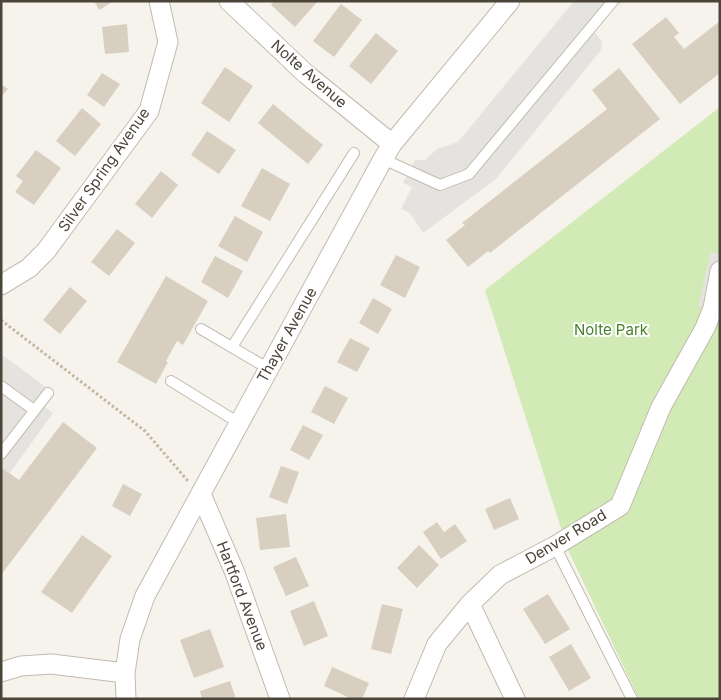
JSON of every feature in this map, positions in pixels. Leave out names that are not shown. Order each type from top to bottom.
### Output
[{"type":"street","name":"Silver Spring Avenue","points":[[1,285],[29,268],[46,251],[149,111],[168,42],[159,1]]},
{"type":"street","name":"Nolte Avenue","points":[[229,1],[387,152]]},
{"type":"street","name":"Thayer Avenue","points":[[126,699],[125,674],[130,639],[145,596],[387,152],[510,1]]},
{"type":"street","name":"Denver Road","points":[[414,699],[437,644],[470,604],[500,576],[556,546],[620,506],[662,407],[705,328],[713,308],[720,271]]},
{"type":"street","name":"Hartford Avenue","points":[[201,494],[236,573],[280,699]]},
{"type":"street","points":[[470,604],[515,699]]},
{"type":"street","points":[[1,672],[21,666],[51,664],[125,674]]},
{"type":"lane","points":[[387,152],[440,185],[469,174],[613,1]]},
{"type":"lane","points":[[232,347],[354,153]]},
{"type":"lane","points":[[201,329],[269,368]]},
{"type":"lane","points":[[171,381],[239,423]]},
{"type":"lane","points":[[1,386],[34,410]]},
{"type":"lane","points":[[1,454],[48,393]]},
{"type":"lane","points":[[556,546],[632,699]]},
{"type":"path","points":[[1,320],[144,431],[201,494]]},
{"type":"green space","name":"Nolte Park","points":[[720,107],[720,699],[639,699],[568,550],[485,290]]},
{"type":"shaded area","points":[[574,1],[627,1],[610,11],[594,31],[602,42],[601,50],[496,179],[423,233],[409,212],[401,209],[412,187],[403,183],[415,160],[425,160],[437,149],[458,142]]},
{"type":"shaded area","points":[[711,252],[720,254],[720,309],[698,307]]},
{"type":"shaded area","points":[[1,354],[50,390],[40,403],[53,413],[10,473],[1,467]]},
{"type":"building","points":[[94,1],[114,1],[99,10]]},
{"type":"building","points":[[274,1],[318,1],[295,27],[271,5]]},
{"type":"building","points":[[341,4],[362,20],[334,57],[313,41]]},
{"type":"building","points":[[666,17],[679,33],[674,37],[684,49],[720,21],[720,73],[680,104],[632,44]]},
{"type":"building","points":[[127,24],[129,52],[105,54],[102,27]]},
{"type":"building","points":[[376,33],[398,51],[371,84],[349,66]]},
{"type":"building","points":[[225,67],[253,86],[229,122],[201,103]]},
{"type":"building","points":[[619,68],[660,119],[490,253],[488,251],[468,267],[446,240],[465,225],[462,223],[607,109],[592,90]]},
{"type":"building","points":[[102,73],[120,84],[104,107],[87,95]]},
{"type":"building","points":[[1,84],[8,89],[1,97]]},
{"type":"building","points":[[273,104],[323,145],[308,164],[258,123]]},
{"type":"building","points":[[82,108],[101,124],[75,156],[56,141]]},
{"type":"building","points":[[207,131],[236,150],[219,174],[191,155]]},
{"type":"building","points":[[36,150],[61,168],[34,205],[15,192],[23,181],[16,176]]},
{"type":"building","points":[[262,168],[290,184],[270,221],[241,206]]},
{"type":"building","points":[[161,171],[178,185],[152,218],[135,204]]},
{"type":"building","points":[[235,216],[263,232],[247,262],[218,246]]},
{"type":"building","points":[[117,229],[135,243],[109,276],[91,262]]},
{"type":"building","points":[[396,255],[420,267],[405,298],[380,285]]},
{"type":"building","points":[[215,256],[243,271],[228,298],[201,282]]},
{"type":"building","points":[[166,276],[208,301],[183,345],[177,341],[156,384],[117,362]]},
{"type":"building","points":[[70,287],[87,301],[60,334],[43,320]]},
{"type":"building","points":[[373,298],[392,309],[378,334],[359,323]]},
{"type":"building","points":[[350,338],[370,348],[357,372],[337,362]]},
{"type":"building","points":[[325,386],[348,398],[334,424],[311,412]]},
{"type":"building","points":[[63,422],[97,448],[1,575],[1,467],[19,480]]},
{"type":"building","points":[[303,425],[323,435],[309,460],[290,450]]},
{"type":"building","points":[[281,466],[299,472],[287,504],[269,497]]},
{"type":"building","points":[[123,484],[142,494],[130,516],[112,506]]},
{"type":"building","points":[[510,498],[519,519],[494,530],[485,509]]},
{"type":"building","points":[[286,514],[290,547],[260,550],[256,518]]},
{"type":"building","points":[[437,522],[444,532],[455,524],[467,541],[441,559],[423,532]]},
{"type":"building","points":[[82,535],[112,556],[72,613],[41,592]]},
{"type":"building","points":[[419,545],[439,565],[417,588],[397,568]]},
{"type":"building","points":[[296,557],[309,586],[286,596],[273,567]]},
{"type":"building","points":[[548,594],[570,629],[545,644],[523,609]]},
{"type":"building","points":[[314,601],[328,636],[304,646],[290,611]]},
{"type":"building","points":[[382,604],[403,609],[391,654],[371,649]]},
{"type":"building","points":[[210,629],[224,667],[194,678],[180,640]]},
{"type":"building","points":[[571,644],[591,678],[569,691],[549,657]]},
{"type":"building","points":[[332,667],[369,683],[362,699],[352,699],[324,686]]},
{"type":"building","points":[[230,681],[236,699],[202,699],[200,691]]}]
